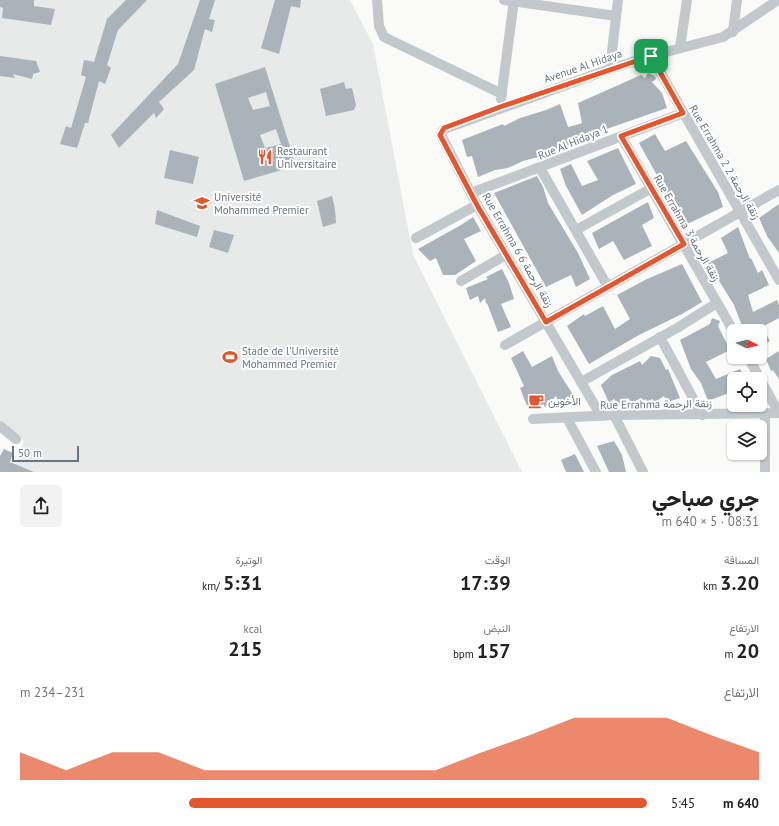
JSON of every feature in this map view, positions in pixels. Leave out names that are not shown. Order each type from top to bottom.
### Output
[{"type":"street","points":[[378,0],[379,26],[384,37],[502,94]]},
{"type":"street","points":[[500,107],[510,0],[616,16]]},
{"type":"street","points":[[610,69],[618,0]]},
{"type":"street","points":[[680,48],[687,0]]},
{"type":"street","points":[[733,32],[737,0]]},
{"type":"street","name":"Avenue Al Hidaya","points":[[440,135],[444,128],[500,107],[651,56],[723,37],[733,32],[778,0]]},
{"type":"street","name":"Rue Errahma 2 2 زنقة الرحمة","points":[[651,56],[779,280]]},
{"type":"street","name":"Rue Al Hidaya 1","points":[[471,193],[683,113]]},
{"type":"street","name":"Rue Errahma 6 6 زنقة الرحمة","points":[[440,135],[477,205],[601,416]]},
{"type":"street","name":"Rue Errahma 3 زنقة الرحمة","points":[[621,136],[650,189],[684,244],[729,324]]},
{"type":"street","points":[[540,168],[608,287]]},
{"type":"street","points":[[576,230],[650,189]]},
{"type":"street","points":[[505,345],[779,190]]},
{"type":"street","points":[[416,238],[477,205]]},
{"type":"street","points":[[461,281],[506,255]]},
{"type":"street","points":[[581,382],[716,303]]},
{"type":"street","points":[[660,337],[702,415]]},
{"type":"street","points":[[752,364],[779,413]]},
{"type":"street","points":[[765,413],[765,472]]},
{"type":"street","name":"Rue Errahma زنقة الرحمة","points":[[533,419],[614,415],[779,413]]},
{"type":"street","points":[[614,415],[643,472]]},
{"type":"street","points":[[568,418],[596,472]]},
{"type":"street","points":[[0,426],[16,440]]},
{"type":"shaded area","name":"Université Mohammed Premier","points":[[0,0],[350,0],[373,44],[413,255],[522,472],[13,472],[24,441],[0,420]]},
{"type":"building","points":[[0,0],[34,0],[34,6],[55,9],[51,25],[2,18],[3,8],[0,7]]},
{"type":"building","points":[[126,0],[147,0],[118,30],[107,65],[111,68],[105,84],[99,81],[88,123],[85,123],[77,148],[60,144],[66,126],[71,128],[86,77],[81,75],[84,60],[94,62],[107,19]]},
{"type":"building","points":[[200,0],[215,0],[209,19],[215,20],[212,32],[205,29],[194,70],[159,102],[164,109],[156,118],[154,113],[119,148],[111,135],[178,64]]},
{"type":"building","points":[[275,0],[301,0],[300,8],[291,6],[279,54],[261,48]]},
{"type":"building","points":[[0,56],[36,61],[40,72],[33,74],[32,79],[13,74],[15,78],[0,76]]},
{"type":"building","points":[[265,67],[296,166],[244,181],[215,84]],"holes":[[[266,92],[270,106],[253,110],[248,98]],[[276,129],[281,144],[265,148],[260,135]]]},
{"type":"building","points":[[648,73],[655,76],[656,79],[652,82],[662,93],[667,108],[595,133],[553,153],[523,161],[508,168],[495,170],[478,177],[472,156],[467,157],[462,140],[503,124],[504,126],[520,118],[560,104],[568,127],[582,123],[578,103],[641,75],[645,78]]},
{"type":"building","points":[[344,82],[346,89],[352,88],[356,105],[354,110],[326,116],[320,89]]},
{"type":"building","points":[[655,134],[665,151],[686,141],[718,192],[723,207],[683,226],[678,213],[639,143]]},
{"type":"building","points":[[618,148],[636,184],[613,195],[582,215],[566,186],[560,169],[571,164],[582,186],[598,180],[587,161]]},
{"type":"building","points":[[170,150],[199,157],[193,184],[164,178]]},
{"type":"building","points":[[537,176],[543,187],[548,203],[578,253],[590,279],[576,287],[571,275],[546,287],[494,193]]},
{"type":"building","points":[[332,196],[336,223],[323,227],[317,201]]},
{"type":"building","points":[[648,202],[654,218],[642,225],[652,246],[624,260],[613,241],[599,249],[592,233]]},
{"type":"building","points":[[779,204],[779,253],[767,236],[759,218]]},
{"type":"building","points":[[157,210],[200,226],[197,237],[155,224]]},
{"type":"building","points":[[473,217],[481,231],[464,239],[476,261],[455,275],[443,275],[436,258],[430,261],[418,249]]},
{"type":"building","points":[[738,227],[750,259],[751,258],[758,273],[762,270],[769,285],[748,295],[753,312],[777,300],[779,305],[779,318],[767,324],[741,324],[734,305],[708,263],[728,253],[721,238]]},
{"type":"building","points":[[214,230],[234,235],[228,253],[209,247]]},
{"type":"building","points":[[682,264],[702,302],[682,314],[639,335],[589,364],[567,326],[584,314],[585,316],[603,306],[615,329],[630,319],[617,295],[647,279]]},
{"type":"building","points":[[502,269],[509,283],[514,299],[501,304],[511,327],[498,332],[487,303],[486,304],[485,298],[480,303],[478,296],[470,300],[466,288],[488,279],[486,277]]},
{"type":"building","points":[[712,318],[720,321],[718,326],[727,344],[727,352],[706,362],[716,379],[727,374],[727,394],[708,401],[701,383],[691,369],[680,340],[710,324]]},
{"type":"building","points":[[767,336],[770,341],[767,343]]},
{"type":"building","points":[[523,351],[532,367],[552,356],[558,371],[575,398],[560,405],[556,396],[545,407],[543,404],[537,408],[534,402],[527,406],[520,388],[524,386],[511,358]]},
{"type":"building","points":[[779,351],[779,379],[773,370],[771,371],[767,358]]},
{"type":"building","points":[[651,356],[660,358],[666,370],[668,369],[680,398],[668,402],[664,396],[655,402],[652,399],[647,402],[646,399],[643,401],[641,398],[632,403],[628,398],[619,404],[614,399],[609,403],[601,385],[612,375],[640,361],[642,365]]},
{"type":"building","points":[[740,369],[742,372],[733,372]]},
{"type":"building","points":[[614,441],[622,455],[626,472],[609,472],[597,446]]},
{"type":"building","points":[[4,449],[13,453],[10,462],[34,472],[0,472],[0,456]]},
{"type":"building","points":[[575,454],[584,472],[566,472],[561,460]]},
{"type":"place","name":"Restaurant Universitaire","points":[[265,157]]},
{"type":"place","name":"Université Mohammed Premier","points":[[202,203]]},
{"type":"place","name":"Stade de l'Université Mohammed Premier","points":[[230,357]]},
{"type":"place","name":"الأخوين","points":[[536,401]]},
{"type":"route","points":[[651,56],[683,113],[621,136],[650,189],[684,244],[546,322],[477,205],[440,135],[441,132],[444,128],[500,107],[651,56]]}]
